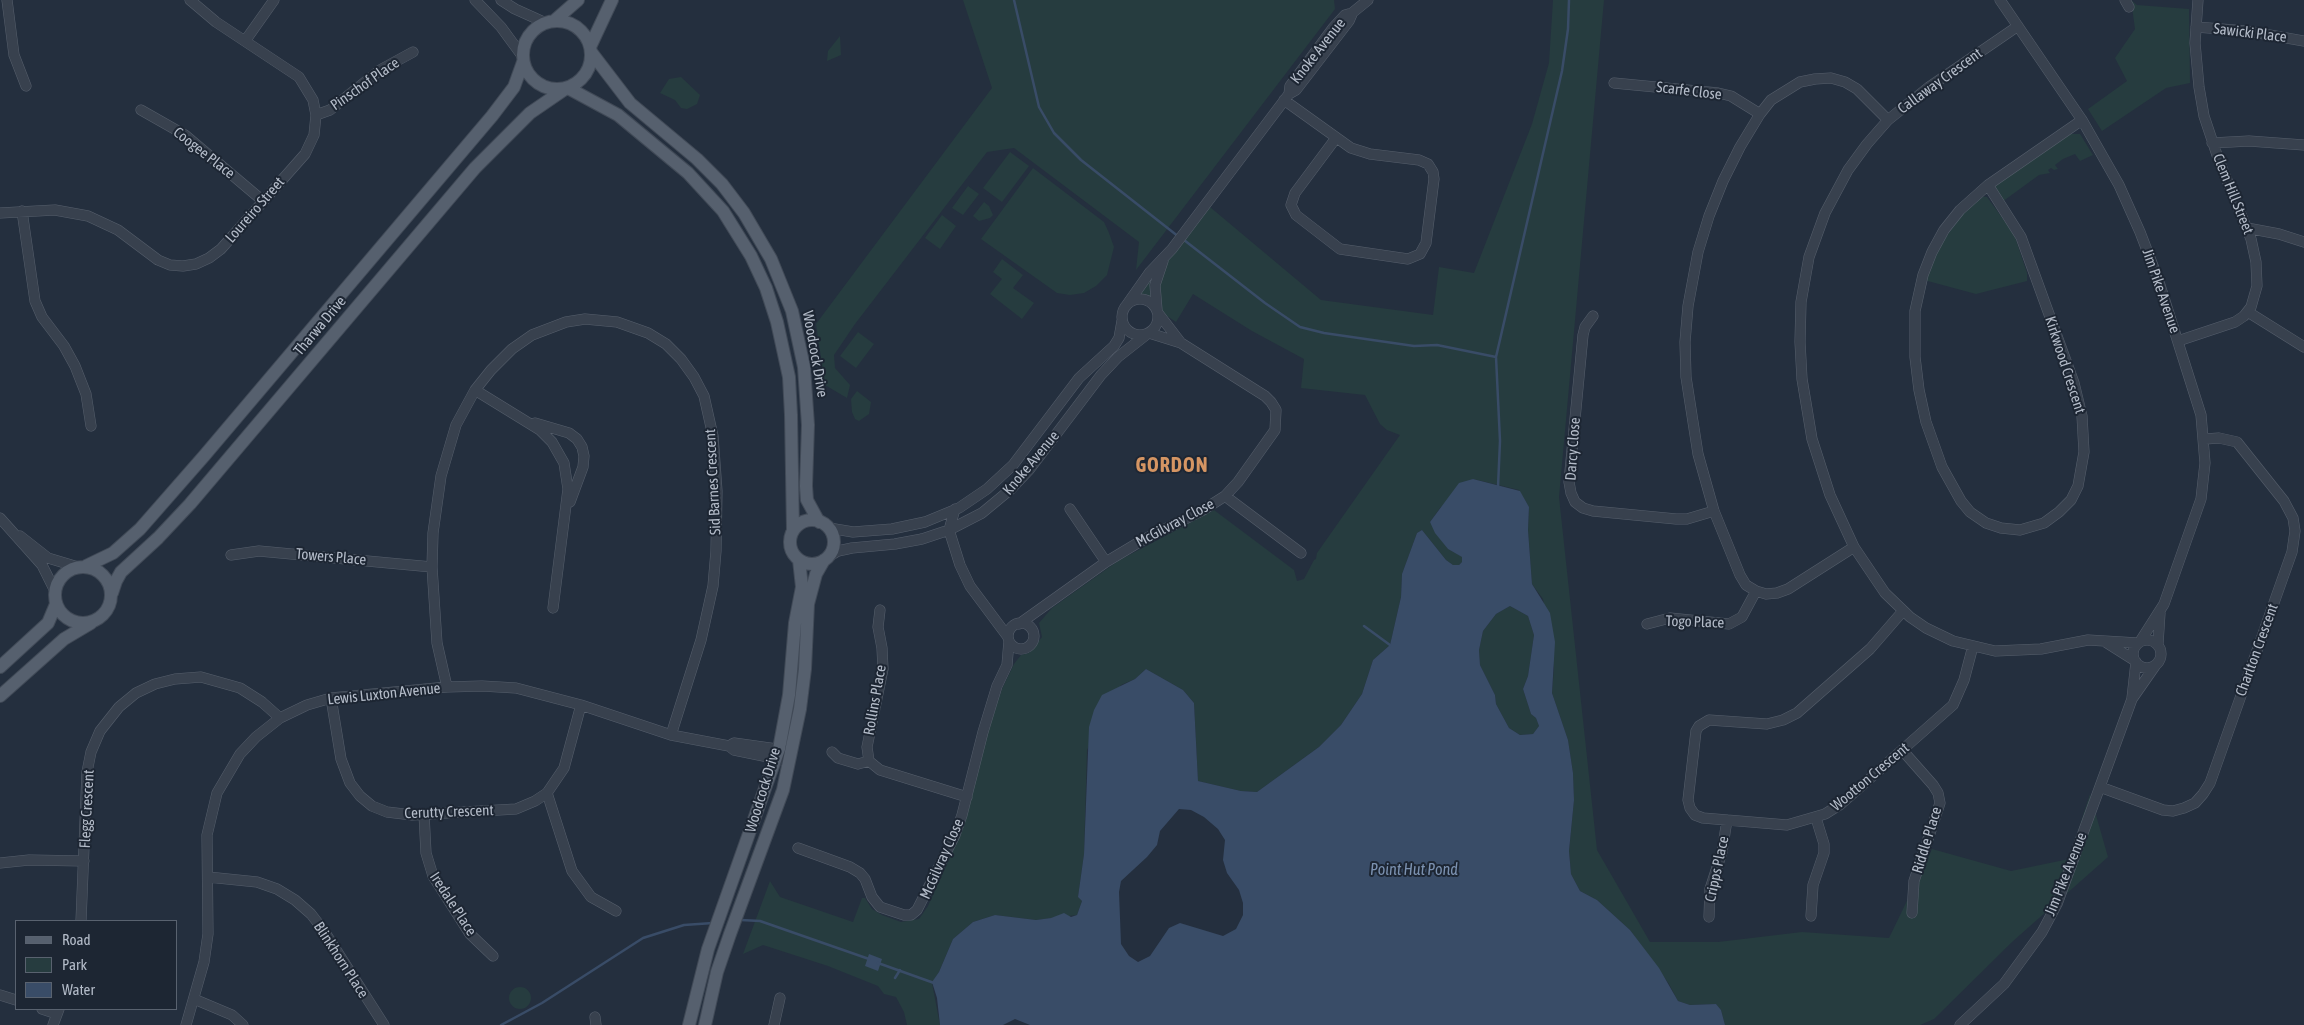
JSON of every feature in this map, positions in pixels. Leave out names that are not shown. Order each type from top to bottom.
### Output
[{"type":"main road","points":[[550,22],[566,22],[576,28],[585,36],[590,49],[590,64],[585,76],[566,89],[550,89],[538,84],[529,75],[523,60],[523,48],[528,36],[578,0]]},
{"type":"main road","points":[[590,49],[612,0]]},
{"type":"main road","name":"Woodcock Drive","points":[[590,49],[630,103],[697,159],[722,184],[744,212],[772,259],[786,293],[801,355],[807,406],[807,500],[824,525]]},
{"type":"main road","name":"Tharwa Drive","points":[[82,566],[113,553],[140,528],[255,397],[492,116],[508,95],[523,60]]},
{"type":"main road","name":"Tharwa Drive","points":[[112,593],[121,572],[158,538],[190,504],[475,168],[530,113],[566,89]]},
{"type":"main road","name":"Woodcock Drive","points":[[566,89],[618,115],[688,173],[712,198],[733,226],[751,256],[766,288],[786,358],[792,415],[793,531]]},
{"type":"main road","points":[[807,521],[824,525],[832,534],[833,546],[826,559],[812,564],[799,560],[794,555],[790,543],[793,531],[807,521]]},
{"type":"main road","name":"Woodcock Drive","points":[[705,1025],[718,972],[730,934],[783,790],[791,757],[805,669],[808,604],[816,574],[826,559]]},
{"type":"main road","name":"Woodcock Drive","points":[[689,1025],[702,968],[778,754],[789,695],[795,623],[802,587],[799,560]]},
{"type":"main road","points":[[0,667],[48,623],[56,604],[55,591],[63,575],[82,566],[96,569],[104,575],[110,584],[112,593],[107,611],[64,639],[0,696]]},
{"type":"main road","points":[[56,604],[66,618],[83,624],[92,622]]},
{"type":"street","points":[[7,0],[14,55],[26,86]]},
{"type":"street","name":"Loureiro Street","points":[[0,213],[55,210],[88,216],[118,230],[158,260],[170,265],[196,264],[221,250],[309,147],[314,134],[316,115],[310,94],[299,76],[210,18],[190,0]]},
{"type":"street","points":[[244,40],[274,0]]},
{"type":"street","points":[[475,0],[501,27],[523,60]]},
{"type":"street","points":[[501,0],[515,9],[550,22]]},
{"type":"street","name":"Jim Pike Avenue","points":[[2000,0],[2082,120],[2119,186],[2140,232],[2178,341],[2195,393],[2205,439],[2205,463],[2200,500],[2192,528],[2160,612],[2139,642]]},
{"type":"street","name":"Clem Hill Street","points":[[2198,0],[2196,28],[2199,87],[2212,143],[2248,228],[2256,262],[2258,286],[2256,297],[2248,312]]},
{"type":"street","name":"Knoke Avenue","points":[[1126,306],[1150,272],[1163,260],[1286,97],[1296,90],[1349,21],[1352,13],[1364,1]]},
{"type":"street","name":"Callaway Crescent","points":[[2018,26],[1929,87],[1888,120],[1848,170],[1825,212],[1809,257],[1801,302],[1800,342],[1802,370],[1812,439],[1830,495],[1854,547],[1878,584],[1903,610],[1932,631],[1953,641],[1995,651],[2018,652],[2088,640],[2139,642]]},
{"type":"street","name":"Sawicki Place","points":[[2196,28],[2247,31],[2304,41]]},
{"type":"street","name":"Pinschof Place","points":[[316,115],[330,110],[380,70],[413,52]]},
{"type":"street","points":[[1854,547],[1788,589],[1777,593],[1766,594],[1746,585],[1740,575],[1714,511],[1698,454],[1691,415],[1685,360],[1688,306],[1693,270],[1708,216],[1727,172],[1760,114],[1771,100],[1785,90],[1808,80],[1831,78],[1845,82],[1857,89],[1888,120]]},
{"type":"street","name":"Scarfe Close","points":[[1614,82],[1718,93],[1731,96],[1760,114]]},
{"type":"street","points":[[1286,97],[1351,148],[1366,153],[1419,160],[1428,164],[1433,172],[1434,180],[1426,243],[1420,254],[1408,259],[1340,249],[1296,215],[1291,205],[1295,193],[1336,138]]},
{"type":"street","name":"Coogee Place","points":[[141,110],[184,135],[263,201]]},
{"type":"street","name":"Kirkwood Crescent","points":[[1988,185],[2021,237],[2074,383],[2082,416],[2084,452],[2078,486],[2071,500],[2044,523],[2020,530],[2001,528],[1986,523],[1970,512],[1960,502],[1942,467],[1926,422],[1919,390],[1915,356],[1915,311],[1919,287],[1929,260],[1944,230],[1960,210],[1988,185],[2082,120]]},
{"type":"street","points":[[2212,143],[2250,141],[2304,145]]},
{"type":"street","points":[[22,211],[35,301],[42,317],[64,346],[75,366],[86,394],[91,426]]},
{"type":"street","points":[[2248,228],[2279,234],[2304,242]]},
{"type":"street","name":"Knoke Avenue","points":[[1157,311],[1154,285],[1163,260]]},
{"type":"street","points":[[1142,299],[1153,305],[1157,311],[1156,327],[1147,334],[1134,334],[1128,331],[1122,321],[1126,306],[1131,302],[1142,299]]},
{"type":"street","name":"McGilvray Close","points":[[1157,311],[1181,343]]},
{"type":"street","points":[[2178,341],[2235,322],[2248,312],[2304,346]]},
{"type":"street","name":"Darcy Close","points":[[1593,316],[1585,327],[1583,335],[1570,472],[1571,492],[1575,502],[1583,508],[1593,511],[1676,519],[1687,519],[1714,511]]},
{"type":"street","name":"Sid Barnes Crescent","points":[[447,687],[437,643],[432,567],[433,533],[441,476],[456,424],[475,390],[491,370],[512,349],[532,335],[566,322],[585,319],[617,322],[648,333],[666,344],[681,359],[694,376],[704,396],[713,436],[717,491],[716,551],[713,586],[706,622],[671,735]]},
{"type":"street","name":"Knoke Avenue","points":[[824,525],[852,532],[892,529],[930,520],[955,509],[987,489],[1013,465],[1079,378],[1114,346],[1119,338],[1122,321]]},
{"type":"street","name":"Knoke Avenue","points":[[826,559],[845,549],[922,539],[949,530],[982,512],[1011,489],[1030,469],[1101,375],[1118,357],[1147,334]]},
{"type":"street","name":"McGilvray Close","points":[[1017,624],[1141,540],[1202,510],[1225,496],[1238,482],[1272,434],[1277,420],[1276,410],[1272,402],[1181,343],[1147,334]]},
{"type":"street","points":[[475,390],[540,430],[552,442],[564,463],[568,489],[553,608]]},
{"type":"street","points":[[509,411],[535,423],[569,433],[577,438],[582,446],[584,456],[583,467],[568,508],[564,528]]},
{"type":"street","name":"Charlton Crescent","points":[[2100,787],[2163,810],[2173,811],[2195,802],[2203,794],[2210,783],[2292,552],[2295,531],[2293,518],[2284,501],[2237,442],[2220,438],[2205,439]]},
{"type":"street","points":[[1225,496],[1301,553]]},
{"type":"street","points":[[955,509],[949,530],[952,543],[970,586],[1017,649],[1024,649],[1033,643],[1033,630],[1028,625],[1017,624],[993,616]]},
{"type":"street","points":[[1070,509],[1106,562]]},
{"type":"street","points":[[930,520],[939,522],[949,530]]},
{"type":"street","points":[[3,521],[48,558],[82,566]]},
{"type":"street","points":[[3,521],[28,552],[42,565],[55,591]]},
{"type":"street","name":"Towers Place","points":[[231,556],[259,551],[432,567]]},
{"type":"street","name":"Togo Place","points":[[1647,624],[1670,618],[1729,624],[1742,617],[1756,591]]},
{"type":"street","name":"McGilvray Close","points":[[1033,630],[1044,607]]},
{"type":"street","name":"Rollins Place","points":[[869,761],[867,747],[882,669],[882,648],[878,627],[880,610]]},
{"type":"street","name":"Wootton Crescent","points":[[1903,610],[1870,649],[1797,713],[1768,724],[1709,720],[1698,726],[1693,751],[1688,800],[1690,808],[1695,815],[1704,818],[1787,825],[1816,818],[1842,804],[1953,704],[1964,680],[1973,646]]},
{"type":"street","name":"Jim Pike Avenue","points":[[2158,644],[2160,612]]},
{"type":"street","points":[[1009,639],[1010,630],[1017,624]]},
{"type":"street","name":"McGilvray Close","points":[[798,848],[850,867],[865,879],[872,897],[880,907],[891,912],[904,915],[911,914],[922,904],[956,835],[997,686],[1007,665],[1009,639]]},
{"type":"street","points":[[2103,640],[2135,661],[2147,668],[2155,666],[2162,656],[2158,644],[2150,639],[2139,642],[2133,653],[2135,661]]},
{"type":"street","name":"McGilvray Close","points":[[1007,665],[1024,649]]},
{"type":"street","name":"Jim Pike Avenue","points":[[2132,699],[2135,661]]},
{"type":"street","name":"Jim Pike Avenue","points":[[1960,1025],[2004,984],[2042,932],[2057,904],[2132,699],[2155,666]]},
{"type":"street","name":"Flegg Crescent","points":[[81,920],[86,782],[91,752],[100,732],[112,714],[136,693],[155,684],[175,679],[210,678],[240,688],[262,702],[280,718]]},
{"type":"street","name":"Lewis Luxton Avenue","points":[[186,1025],[204,962],[208,934],[207,835],[217,792],[240,754],[256,737],[280,718],[306,706],[331,698],[447,687],[482,686],[516,688],[582,705],[671,735],[729,746],[734,750],[791,757]]},
{"type":"street","name":"Cerutty Crescent","points":[[331,698],[341,760],[346,776],[360,796],[372,806],[387,812],[424,814],[516,809],[535,801],[547,793],[564,768],[582,705]]},
{"type":"street","name":"Riddle Place","points":[[1903,751],[1933,785],[1938,793],[1940,803],[1914,881],[1912,913]]},
{"type":"street","points":[[832,752],[838,758],[858,764],[869,761],[880,770],[967,797]]},
{"type":"street","points":[[547,793],[572,871],[591,897],[616,911]]},
{"type":"street","name":"Iredale Place","points":[[424,814],[426,853],[433,876],[470,934],[493,956]]},
{"type":"street","points":[[1811,916],[1813,885],[1824,853],[1824,844],[1816,818]]},
{"type":"street","name":"Cripps Place","points":[[1709,917],[1710,889],[1722,852],[1727,820]]},
{"type":"street","points":[[0,863],[29,860],[84,861]]},
{"type":"street","name":"Blinkhorn Place","points":[[208,877],[257,882],[277,889],[295,900],[311,914],[324,931],[384,1025]]},
{"type":"street","points":[[0,995],[15,1000]]},
{"type":"street","points":[[774,1025],[780,998]]},
{"type":"street","points":[[194,999],[232,1015],[243,1025]]},
{"type":"street","points":[[53,1025],[58,1011]]},
{"type":"green space","points":[[963,0],[1334,0],[1335,9],[1136,270],[1139,242],[1014,148],[987,152],[855,324],[834,355],[835,368],[850,385],[847,398],[825,385],[816,324],[992,88]]},
{"type":"green space","points":[[1553,0],[1604,0],[1559,497],[1597,850],[1650,942],[1718,942],[1802,932],[1889,938],[1932,849],[2011,871],[2069,859],[2090,794],[2108,857],[2012,942],[1934,1019],[1920,1025],[1725,1025],[1721,1010],[1716,1004],[1690,1005],[1678,1001],[1669,984],[1630,930],[1597,900],[1580,891],[1571,874],[1569,851],[1574,800],[1573,773],[1568,740],[1552,693],[1554,668],[1543,599],[1532,584],[1528,530],[1529,507],[1519,490],[1473,479],[1440,508],[1430,522],[1448,549],[1463,557],[1462,562],[1459,565],[1453,565],[1446,560],[1422,530],[1417,533],[1402,574],[1401,597],[1390,645],[1373,660],[1362,694],[1341,725],[1319,747],[1257,792],[1241,791],[1198,781],[1194,703],[1183,690],[1146,669],[1135,679],[1121,685],[1087,750],[1084,854],[1078,897],[1082,901],[1077,915],[1036,920],[995,915],[973,922],[953,939],[939,972],[932,983],[940,1025],[907,1025],[904,1012],[896,997],[884,994],[878,986],[828,966],[763,945],[743,954],[770,881],[780,897],[853,922],[862,898],[865,898],[872,909],[901,922],[919,919],[928,906],[961,833],[987,734],[1002,689],[1014,664],[1021,655],[1029,653],[1042,637],[1039,623],[1052,608],[1118,561],[1214,510],[1294,570],[1297,581],[1304,579],[1316,559],[1317,553],[1400,435],[1387,430],[1380,424],[1365,395],[1301,388],[1304,359],[1252,331],[1193,294],[1176,322],[1134,294],[1204,202],[1321,300],[1433,315],[1439,267],[1474,273],[1532,124],[1549,63]]},
{"type":"green space","points":[[2131,0],[2137,5],[2189,9],[2190,83],[2166,88],[2102,131],[2088,109],[2127,81],[2115,58],[2135,29]]},
{"type":"green space","points":[[840,36],[841,55],[827,61],[828,51]]},
{"type":"green space","points":[[681,77],[700,95],[697,104],[687,109],[681,108],[675,100],[660,93],[669,79]]},
{"type":"green space","points":[[2070,134],[2080,134],[2093,155],[2080,161],[2075,154],[2063,159],[2055,165],[2058,169],[2054,170],[2051,168],[2048,170],[2050,173],[2039,175],[2002,202],[1995,191],[1996,185],[2000,181]]},
{"type":"green space","points":[[1010,152],[1029,166],[1002,202],[983,188]]},
{"type":"green space","points":[[1033,168],[1104,222],[1109,233],[1114,247],[1107,275],[1096,286],[1084,293],[1070,295],[1057,293],[981,239]]},
{"type":"green space","points":[[968,186],[979,194],[963,215],[952,208]]},
{"type":"green space","points":[[1979,196],[1987,197],[2014,234],[2027,273],[2027,281],[1976,294],[1924,280],[1937,250],[1960,217]]},
{"type":"green space","points":[[984,202],[989,206],[993,215],[990,218],[979,221],[973,216]]},
{"type":"green space","points":[[942,215],[956,226],[940,249],[925,238]]},
{"type":"green space","points":[[1002,259],[1023,275],[1013,288],[1034,303],[1022,319],[990,294],[1002,279],[993,272]]},
{"type":"green space","points":[[858,332],[874,344],[856,368],[840,356]]},
{"type":"green space","points":[[857,391],[871,402],[869,414],[859,421],[855,419],[852,412],[851,399]]},
{"type":"green space","points":[[1510,606],[1528,616],[1534,635],[1528,676],[1523,689],[1531,714],[1536,718],[1539,726],[1533,734],[1520,735],[1509,728],[1496,704],[1495,695],[1480,665],[1479,650],[1483,631],[1496,614]]},
{"type":"green space","points":[[520,987],[528,990],[531,998],[528,1006],[520,1009],[512,1006],[509,998],[512,990]]},
{"type":"water","name":"Point Hut Pond","points":[[1473,479],[1520,491],[1529,507],[1528,530],[1532,584],[1550,613],[1555,642],[1552,693],[1568,740],[1573,773],[1574,800],[1569,851],[1571,874],[1580,891],[1597,900],[1630,930],[1659,968],[1678,1001],[1690,1005],[1716,1004],[1721,1010],[1725,1025],[1030,1025],[1015,1019],[1003,1025],[940,1025],[937,998],[932,982],[939,972],[953,939],[973,922],[995,915],[1036,920],[1051,918],[1064,913],[1071,917],[1077,915],[1082,901],[1078,897],[1084,854],[1089,727],[1094,710],[1102,695],[1135,679],[1146,669],[1183,690],[1194,703],[1198,781],[1241,791],[1257,792],[1319,747],[1341,725],[1362,694],[1373,660],[1390,645],[1401,597],[1402,574],[1417,533],[1422,530],[1446,560],[1453,565],[1459,565],[1462,562],[1462,557],[1448,549],[1435,533],[1430,522],[1459,483]],"holes":[[[1510,606],[1528,616],[1534,635],[1528,676],[1523,689],[1531,714],[1536,718],[1539,726],[1533,734],[1520,735],[1509,728],[1496,704],[1495,695],[1480,665],[1479,650],[1483,631],[1496,614]],[[1179,809],[1191,810],[1204,817],[1218,829],[1225,840],[1223,860],[1227,873],[1239,890],[1243,903],[1243,915],[1236,929],[1223,936],[1180,923],[1169,928],[1150,956],[1138,962],[1129,956],[1121,944],[1119,892],[1121,881],[1157,845],[1160,831]]]},
{"type":"water","points":[[869,954],[882,959],[878,971],[865,966]]},
{"type":"waterway","points":[[1014,0],[1039,107],[1054,133],[1081,160],[1179,237]]},
{"type":"waterway","points":[[1496,357],[1562,71],[1568,29],[1569,0]]},
{"type":"waterway","points":[[1184,240],[1265,303],[1300,327],[1324,333],[1414,346],[1437,345],[1496,357],[1500,441],[1498,487]]},
{"type":"waterway","points":[[1364,626],[1390,645]]},
{"type":"waterway","points":[[741,920],[760,921],[869,959]]},
{"type":"waterway","points":[[501,1025],[542,1003],[643,938],[684,925],[713,923]]},
{"type":"waterway","points":[[878,963],[934,983]]},
{"type":"waterway","points":[[895,978],[900,970]]},
{"type":"district","name":"GORDON","points":[[1172,466]]}]
